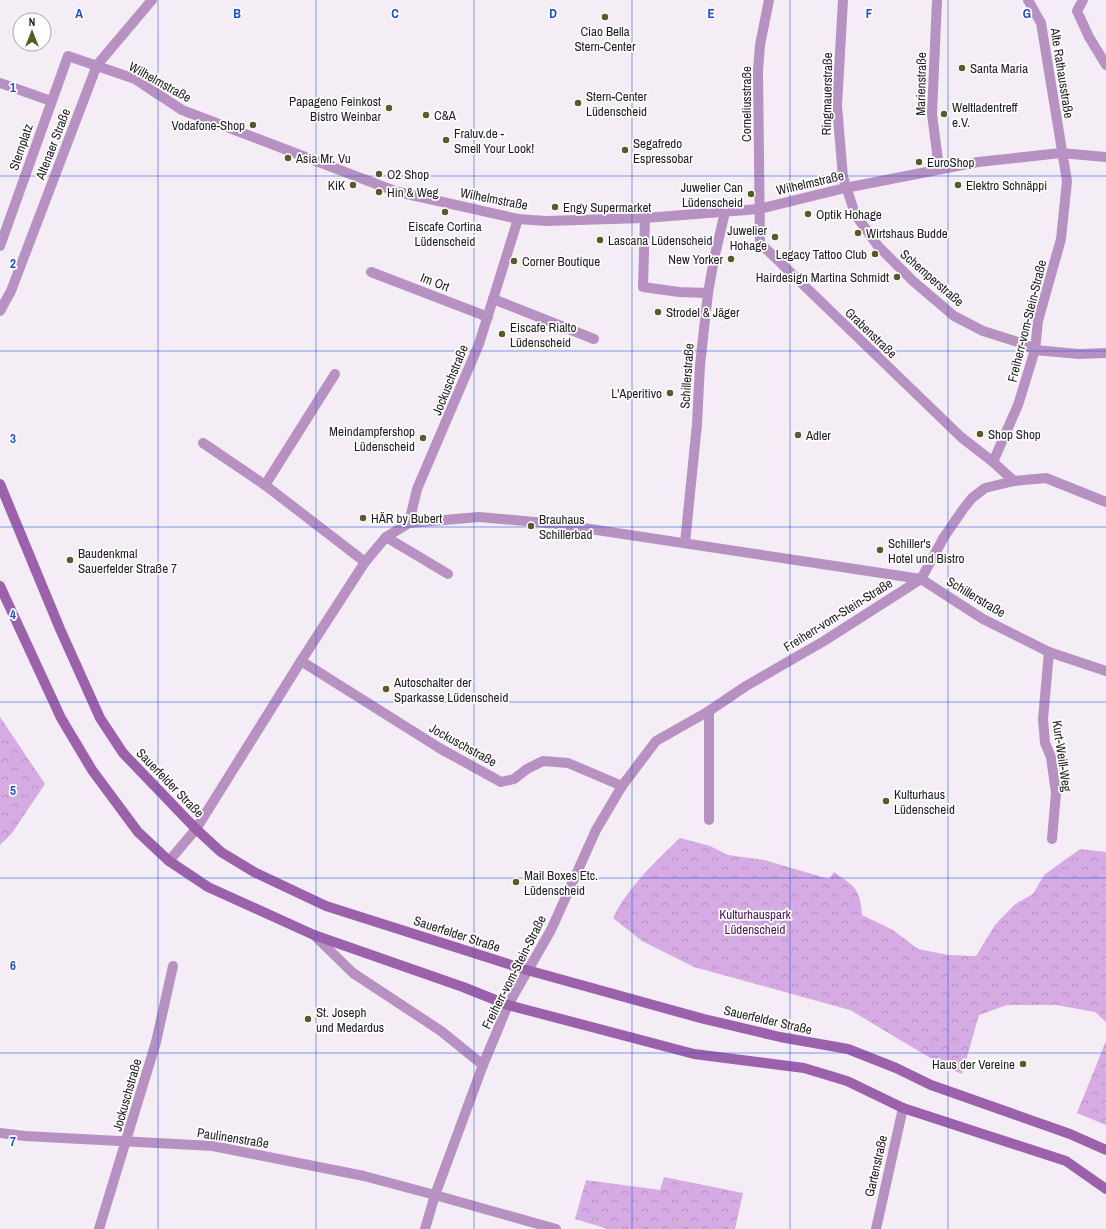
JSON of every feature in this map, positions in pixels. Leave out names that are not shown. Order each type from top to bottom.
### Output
[{"type":"main road","name":"Sauerfelder Straße","points":[[0,484],[63,636],[100,718],[123,753],[196,829],[221,852],[254,872],[326,906],[528,970],[704,1019],[780,1037],[848,1050],[896,1068],[931,1085],[1070,1134],[1106,1150]]},
{"type":"main road","points":[[0,586],[61,718],[92,770],[138,832],[169,861],[208,887],[314,936],[463,987],[508,1005],[694,1054],[804,1068],[847,1081],[902,1108],[1066,1160],[1106,1189]]},
{"type":"street","name":"Altenaer Straße","points":[[0,311],[10,291],[97,65],[152,0]]},
{"type":"street","name":"Corneliusstraße","points":[[759,209],[758,70],[760,45],[769,0]]},
{"type":"street","name":"Ringmauerstraße","points":[[843,0],[837,106],[838,140],[845,188]]},
{"type":"street","name":"Marienstraße","points":[[937,0],[932,114],[939,168]]},
{"type":"street","name":"Alte Rathausstraße","points":[[1028,0],[1041,23],[1061,153]]},
{"type":"street","points":[[1083,0],[1077,11],[1089,37],[1106,65]]},
{"type":"street","name":"Wilhelmstraße","points":[[68,56],[135,79],[182,110],[341,172],[398,192],[518,219],[546,221],[645,218],[759,209],[845,188],[939,168],[978,162],[1061,153],[1106,157]]},
{"type":"street","name":"Sternplatz","points":[[0,246],[68,56]]},
{"type":"street","points":[[0,83],[51,101]]},
{"type":"street","name":"Freiherr-vom-Stein-Straße","points":[[993,462],[1018,405],[1035,350],[1038,321],[1061,239],[1067,181],[1061,153]]},
{"type":"street","name":"Schemperstraße","points":[[845,188],[855,214],[878,246],[913,281],[954,316],[984,331],[1024,344],[1035,350],[1079,354],[1106,353]]},
{"type":"street","name":"Grabenstraße","points":[[759,209],[760,243],[961,437],[993,462]]},
{"type":"street","name":"Schillerstraße","points":[[685,543],[697,424],[700,365],[708,293],[725,212]]},
{"type":"street","points":[[645,218],[643,288],[679,292],[708,293]]},
{"type":"street","name":"Jockuschstraße","points":[[409,523],[417,489],[470,367],[488,317],[518,219]]},
{"type":"street","name":"Im Ort","points":[[371,272],[488,317]]},
{"type":"street","points":[[493,299],[594,339]]},
{"type":"street","points":[[265,485],[335,374]]},
{"type":"street","points":[[203,443],[265,485],[365,562]]},
{"type":"street","points":[[993,462],[1014,481]]},
{"type":"street","name":"Freiherr-vom-Stein-Straße","points":[[425,1229],[435,1195],[483,1065],[508,1005],[551,930],[596,830],[622,786],[656,741],[709,711],[921,579],[944,537],[972,498],[985,488],[1014,481],[1046,478],[1106,502]]},
{"type":"street","name":"Schillerstraße","points":[[409,523],[479,517],[557,524],[921,579],[983,619],[1049,652],[1106,671]]},
{"type":"street","points":[[169,861],[196,829],[365,562],[386,537],[409,523]]},
{"type":"street","points":[[386,537],[448,574]]},
{"type":"street","name":"Kurt-Weill-Weg","points":[[1049,652],[1043,719],[1045,743],[1052,763],[1056,793],[1052,839]]},
{"type":"street","name":"Jockuschstraße","points":[[301,661],[428,741],[501,782],[514,779],[527,769],[543,761],[568,763],[622,786]]},
{"type":"street","points":[[709,711],[709,820]]},
{"type":"street","points":[[314,936],[353,973],[441,1031],[483,1065]]},
{"type":"street","name":"Jockuschstraße","points":[[99,1229],[127,1142],[156,1042],[173,966]]},
{"type":"street","name":"Gartenstraße","points":[[876,1229],[902,1108]]},
{"type":"street","name":"Paulinenstraße","points":[[0,1133],[127,1142],[213,1146],[364,1176],[435,1195]]},
{"type":"street","points":[[435,1195],[556,1229]]},
{"type":"green space","points":[[0,717],[45,784],[12,833],[0,845]]},
{"type":"green space","name":"Kulturhauspark Lüdenscheid","points":[[680,838],[710,846],[728,855],[764,860],[829,879],[834,872],[852,885],[858,893],[862,915],[893,930],[918,949],[948,955],[976,956],[995,925],[1014,905],[1033,894],[1044,875],[1080,849],[1106,852],[1106,1022],[1095,1012],[1056,1005],[1007,1005],[979,1015],[962,1074],[947,1068],[850,1010],[694,967],[642,941],[613,918],[634,885]]},
{"type":"green space","points":[[1106,1041],[1106,1125],[1077,1113]]},
{"type":"green space","points":[[664,1177],[743,1193],[735,1229],[608,1229],[575,1219],[586,1180],[660,1190]]},
{"type":"place","name":"Ciao Bella Stern-Center","points":[[605,17]]},
{"type":"place","name":"Santa Maria","points":[[962,68]]},
{"type":"place","name":"Stern-Center Lüdenscheid","points":[[578,103]]},
{"type":"place","name":"Papageno Feinkost Bistro Weinbar","points":[[389,108]]},
{"type":"place","name":"Weltladentreff e.V.","points":[[944,114]]},
{"type":"place","name":"C&A","points":[[426,115]]},
{"type":"place","name":"Vodafone-Shop","points":[[253,125]]},
{"type":"place","name":"Fraluv.de - Smell Your Look!","points":[[446,140]]},
{"type":"place","name":"Segafredo Espressobar","points":[[625,150]]},
{"type":"place","name":"Asia Mr. Vu","points":[[288,158]]},
{"type":"place","name":"EuroShop","points":[[919,162]]},
{"type":"place","name":"O2 Shop","points":[[379,174]]},
{"type":"place","name":"KiK","points":[[353,185]]},
{"type":"place","name":"Elektro Schnäppi","points":[[958,185]]},
{"type":"place","name":"Hin & Weg","points":[[379,192]]},
{"type":"place","name":"Juwelier Can Lüdenscheid","points":[[751,194]]},
{"type":"place","name":"Engy Supermarket","points":[[555,207]]},
{"type":"place","name":"Eiscafe Cortina Lüdenscheid","points":[[445,212]]},
{"type":"place","name":"Optik Hohage","points":[[808,214]]},
{"type":"place","name":"Wirtshaus Budde","points":[[858,233]]},
{"type":"place","name":"Juwelier Hohage","points":[[775,237]]},
{"type":"place","name":"Lascana Lüdenscheid","points":[[600,240]]},
{"type":"place","name":"Legacy Tattoo Club","points":[[875,254]]},
{"type":"place","name":"New Yorker","points":[[731,259]]},
{"type":"place","name":"Corner Boutique","points":[[514,261]]},
{"type":"place","name":"Hairdesign Martina Schmidt","points":[[897,277]]},
{"type":"place","name":"Strodel & Jäger","points":[[658,312]]},
{"type":"place","name":"Eiscafe Rialto Lüdenscheid","points":[[502,334]]},
{"type":"place","name":"L'Aperitivo","points":[[670,393]]},
{"type":"place","name":"Shop Shop","points":[[980,434]]},
{"type":"place","name":"Adler","points":[[798,435]]},
{"type":"place","name":"Meindampfershop Lüdenscheid","points":[[423,438]]},
{"type":"place","name":"HÄR by Bubert","points":[[363,518]]},
{"type":"place","name":"Brauhaus Schillerbad","points":[[531,526]]},
{"type":"place","name":"Schiller's Hotel und Bistro","points":[[880,550]]},
{"type":"place","name":"Baudenkmal Sauerfelder Straße 7","points":[[70,560]]},
{"type":"place","name":"Autoschalter der Sparkasse Lüdenscheid","points":[[386,689]]},
{"type":"place","name":"Kulturhaus Lüdenscheid","points":[[886,801]]},
{"type":"place","name":"Mail Boxes Etc. Lüdenscheid","points":[[516,882]]},
{"type":"place","name":"St. Joseph und Medardus","points":[[308,1019]]},
{"type":"place","name":"Haus der Vereine","points":[[1023,1064]]}]
